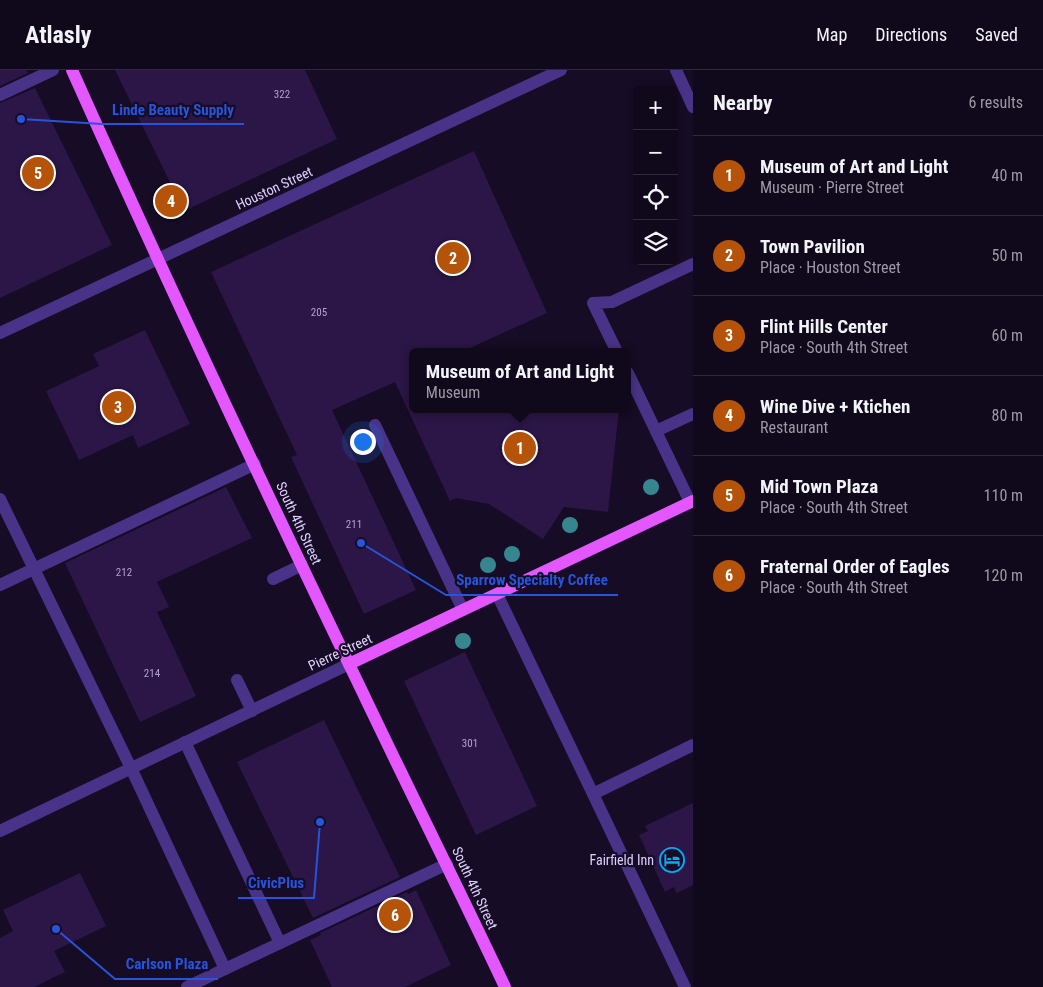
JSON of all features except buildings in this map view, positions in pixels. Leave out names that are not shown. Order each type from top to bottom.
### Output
[{"type":"main road","name":"South 4th Street","points":[[72,70],[157,259],[505,987]]},
{"type":"main road","name":"Pierre Street","points":[[349,664],[692,502]]},
{"type":"street","points":[[0,95],[53,70]]},
{"type":"street","name":"Houston Street","points":[[0,333],[561,70]]},
{"type":"street","points":[[676,70],[693,107]]},
{"type":"street","points":[[615,348],[593,303],[612,302],[693,264]]},
{"type":"street","points":[[631,379],[692,502]]},
{"type":"street","points":[[656,431],[693,414]]},
{"type":"street","points":[[375,425],[463,610]]},
{"type":"street","points":[[0,585],[255,464]]},
{"type":"street","points":[[0,499],[131,768],[225,969]]},
{"type":"street","points":[[273,579],[302,565]]},
{"type":"street","points":[[497,594],[685,987]]},
{"type":"street","name":"Pierre Street","points":[[0,831],[349,664]]},
{"type":"street","points":[[237,680],[252,711]]},
{"type":"street","points":[[185,742],[280,943]]},
{"type":"street","points":[[593,794],[693,745]]},
{"type":"street","points":[[187,987],[447,864]]},
{"type":"place","name":"Linde Beauty Supply","points":[[21,119]]},
{"type":"place","name":"Mid Town Plaza","points":[[38,173]]},
{"type":"place","name":"Wine Dive + Ktichen","points":[[171,201]]},
{"type":"place","name":"Town Pavilion","points":[[453,258]]},
{"type":"place","name":"Flint Hills Center","points":[[118,407]]},
{"type":"place","name":"Museum of Art and Light","points":[[520,448]]},
{"type":"place","name":"Sparrow Specialty Coffee","points":[[361,543]]},
{"type":"place","name":"CivicPlus","points":[[320,822]]},
{"type":"place","name":"Fairfield Inn","points":[[672,860]]},
{"type":"place","name":"Fraternal Order of Eagles","points":[[395,915]]},
{"type":"place","name":"Carlson Plaza","points":[[56,929]]}]
